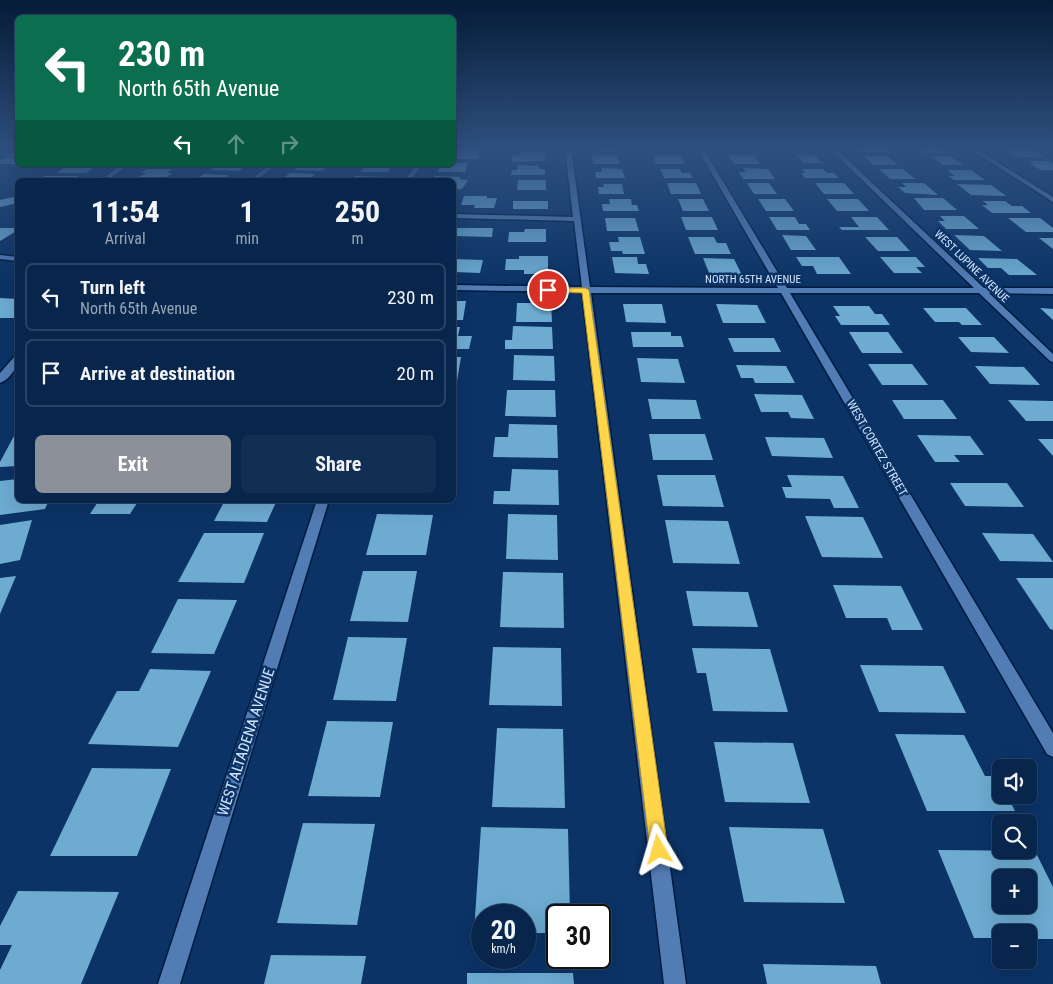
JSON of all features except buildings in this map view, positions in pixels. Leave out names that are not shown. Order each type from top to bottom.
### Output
[{"type":"street","points":[[573,194],[634,648],[675,984]]},
{"type":"street","name":"WEST CORTEZ STREET","points":[[727,194],[1053,749]]},
{"type":"street","name":"WEST LUPINE AVENUE","points":[[880,194],[1053,359]]},
{"type":"street","points":[[456,216],[576,219]]},
{"type":"street","points":[[0,257],[15,259]]},
{"type":"street","name":"NORTH 65TH AVENUE","points":[[456,288],[1053,291]]},
{"type":"street","points":[[0,380],[15,362]]},
{"type":"street","name":"WEST ALTADENA AVENUE","points":[[169,984],[322,503]]},
{"type":"route","points":[[548,290],[586,290],[659,850]]}]
